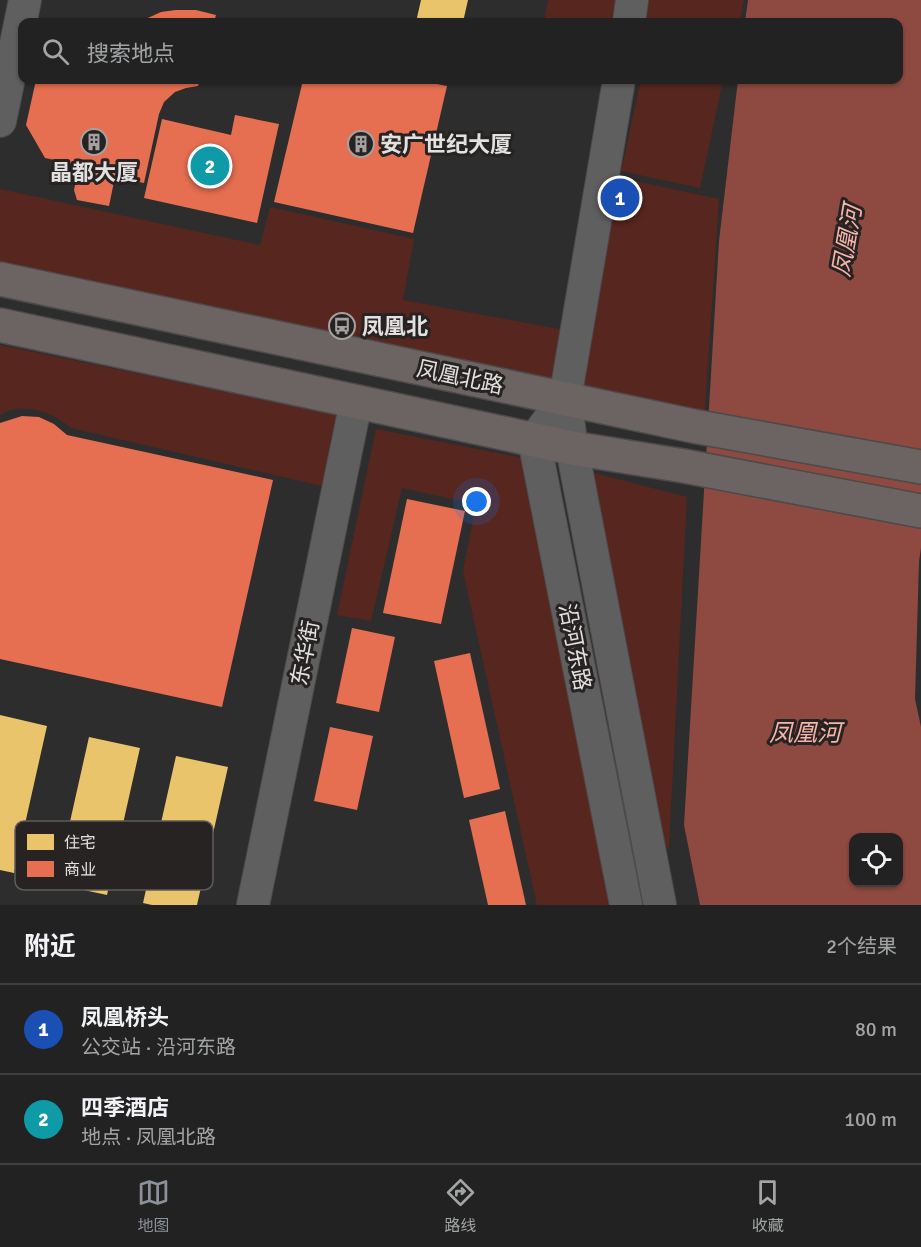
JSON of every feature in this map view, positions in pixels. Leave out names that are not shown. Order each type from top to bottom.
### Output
[{"type":"main road","name":"凤凰北路","points":[[0,279],[693,426],[921,467]]},
{"type":"main road","name":"凤凰北路","points":[[0,325],[572,448],[684,466],[921,511]]},
{"type":"street","points":[[21,18],[25,0]]},
{"type":"street","points":[[629,18],[632,0]]},
{"type":"street","points":[[0,121],[18,34]]},
{"type":"street","name":"沿河东路","points":[[618,84],[565,399],[572,448],[660,905]]},
{"type":"street","name":"沿河东路","points":[[565,399],[534,440],[626,905]]},
{"type":"street","name":"东华街","points":[[253,905],[356,402]]},
{"type":"shaded area","points":[[548,0],[624,0],[622,18],[545,18]]},
{"type":"shaded area","points":[[640,0],[744,0],[741,18],[637,18]]},
{"type":"shaded area","points":[[640,84],[722,84],[700,188],[621,171]]},
{"type":"shaded area","points":[[611,176],[719,199],[704,423],[572,395]]},
{"type":"shaded area","points":[[0,189],[260,245],[270,207],[414,239],[403,300],[569,331],[557,391],[0,274]]},
{"type":"shaded area","points":[[0,345],[336,415],[322,486],[71,428],[55,417],[37,410],[17,409],[0,415]]},
{"type":"shaded area","points":[[376,429],[543,462],[611,905],[537,905],[463,571],[476,504],[402,488],[371,621],[337,615]]},
{"type":"shaded area","points":[[575,468],[687,497],[669,847],[639,851]]},
{"type":"water","name":"凤凰河","points":[[748,0],[921,0],[921,548],[915,699],[921,727],[921,905],[700,905],[684,825],[719,241],[738,84],[903,84],[903,18],[746,18]]},
{"type":"building: 住宅","points":[[421,0],[468,0],[464,18],[417,18]]},
{"type":"building: 住宅","points":[[0,715],[47,726],[26,821],[15,821],[14,873],[0,870]]},
{"type":"building: 住宅","points":[[89,737],[140,748],[124,821],[70,821]]},
{"type":"building: 住宅","points":[[176,756],[228,767],[213,834],[213,821],[161,821]]},
{"type":"building: 住宅","points":[[84,890],[108,890],[107,895]]},
{"type":"building: 住宅","points":[[146,890],[200,890],[197,905],[143,903]]},
{"type":"building: 商业","points":[[196,10],[216,15],[215,18],[148,18],[161,12]]},
{"type":"building: 商业","name":"晶都大厦","points":[[35,84],[199,84],[175,92],[164,102],[159,114],[144,183],[115,177],[109,206],[77,200],[74,190],[79,165],[45,158],[26,125]]},
{"type":"building: 商业","name":"安广世纪大厦","points":[[302,84],[437,84],[447,86],[413,233],[274,202]]},
{"type":"building: 商业","points":[[235,115],[279,124],[257,223],[144,198],[162,119],[231,135]]},
{"type":"building: 商业","points":[[22,416],[39,417],[54,424],[67,435],[273,480],[222,707],[0,659],[0,423]]},
{"type":"building: 商业","points":[[407,499],[465,511],[441,624],[383,613]]},
{"type":"building: 商业","points":[[352,628],[395,637],[379,712],[336,703]]},
{"type":"building: 商业","points":[[470,653],[500,789],[464,798],[434,661]]},
{"type":"building: 商业","points":[[330,727],[373,736],[357,810],[314,801]]},
{"type":"building: 商业","points":[[505,811],[526,905],[488,905],[469,820]]},
{"type":"place","name":"晶都大厦","points":[[94,142]]},
{"type":"place","name":"安广世纪大厦","points":[[361,144]]},
{"type":"place","name":"四季酒店","points":[[210,166]]},
{"type":"place","name":"凤凰桥头","points":[[620,198]]},
{"type":"place","name":"凤凰北","points":[[342,326]]}]
